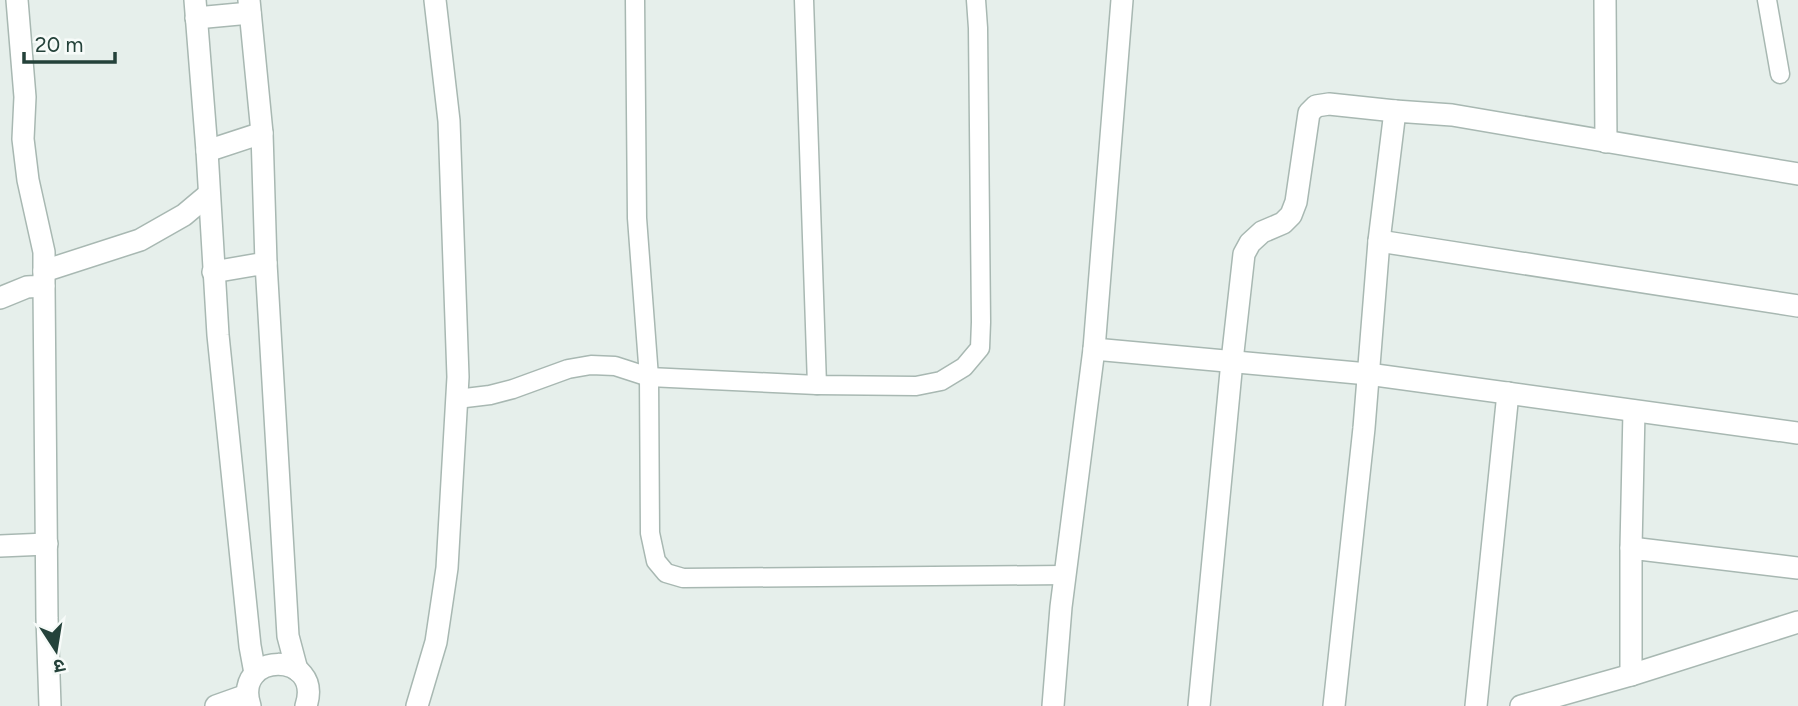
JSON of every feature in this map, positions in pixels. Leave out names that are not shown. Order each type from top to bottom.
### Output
[{"type":"street","points":[[17,0],[25,97],[23,139],[27,180],[44,252],[50,706]]},
{"type":"street","points":[[417,706],[436,642],[447,568],[458,377],[449,121],[435,0]]},
{"type":"street","points":[[1053,706],[1065,575],[1094,349],[1122,0]]},
{"type":"street","points":[[1605,0],[1606,142]]},
{"type":"street","points":[[255,673],[218,335],[195,9],[250,7],[262,133],[288,636],[297,670]]},
{"type":"street","points":[[1199,706],[1244,254],[1250,243],[1262,232],[1283,223],[1291,215],[1296,202],[1309,114],[1317,106],[1329,104],[1452,115],[1798,174]]},
{"type":"street","points":[[1334,706],[1379,241],[1395,111]]},
{"type":"street","points":[[207,151],[262,133]]},
{"type":"street","points":[[0,298],[140,240],[184,215],[209,194]]},
{"type":"street","points":[[1379,241],[1798,306]]},
{"type":"street","points":[[213,272],[267,263]]},
{"type":"street","points":[[1094,349],[1368,374],[1798,433]]},
{"type":"street","points":[[1476,706],[1508,393]]},
{"type":"street","points":[[1631,675],[1634,411]]},
{"type":"street","points":[[0,545],[47,544]]},
{"type":"street","points":[[1632,548],[1798,568]]},
{"type":"street","points":[[1521,706],[1631,675],[1798,622]]},
{"type":"street","points":[[216,706],[248,701],[248,686],[255,673],[274,663],[286,664],[302,675],[309,695],[306,706]]},
{"type":"lane","points":[[635,0],[637,219],[649,377],[650,533],[656,561],[666,573],[683,578],[1065,575]]},
{"type":"lane","points":[[804,0],[817,385]]},
{"type":"lane","points":[[457,399],[491,395],[568,369],[591,365],[615,366],[649,377],[817,385],[916,386],[941,381],[964,367],[980,348],[976,0]]},
{"type":"lane","points":[[1767,0],[1780,74]]}]
